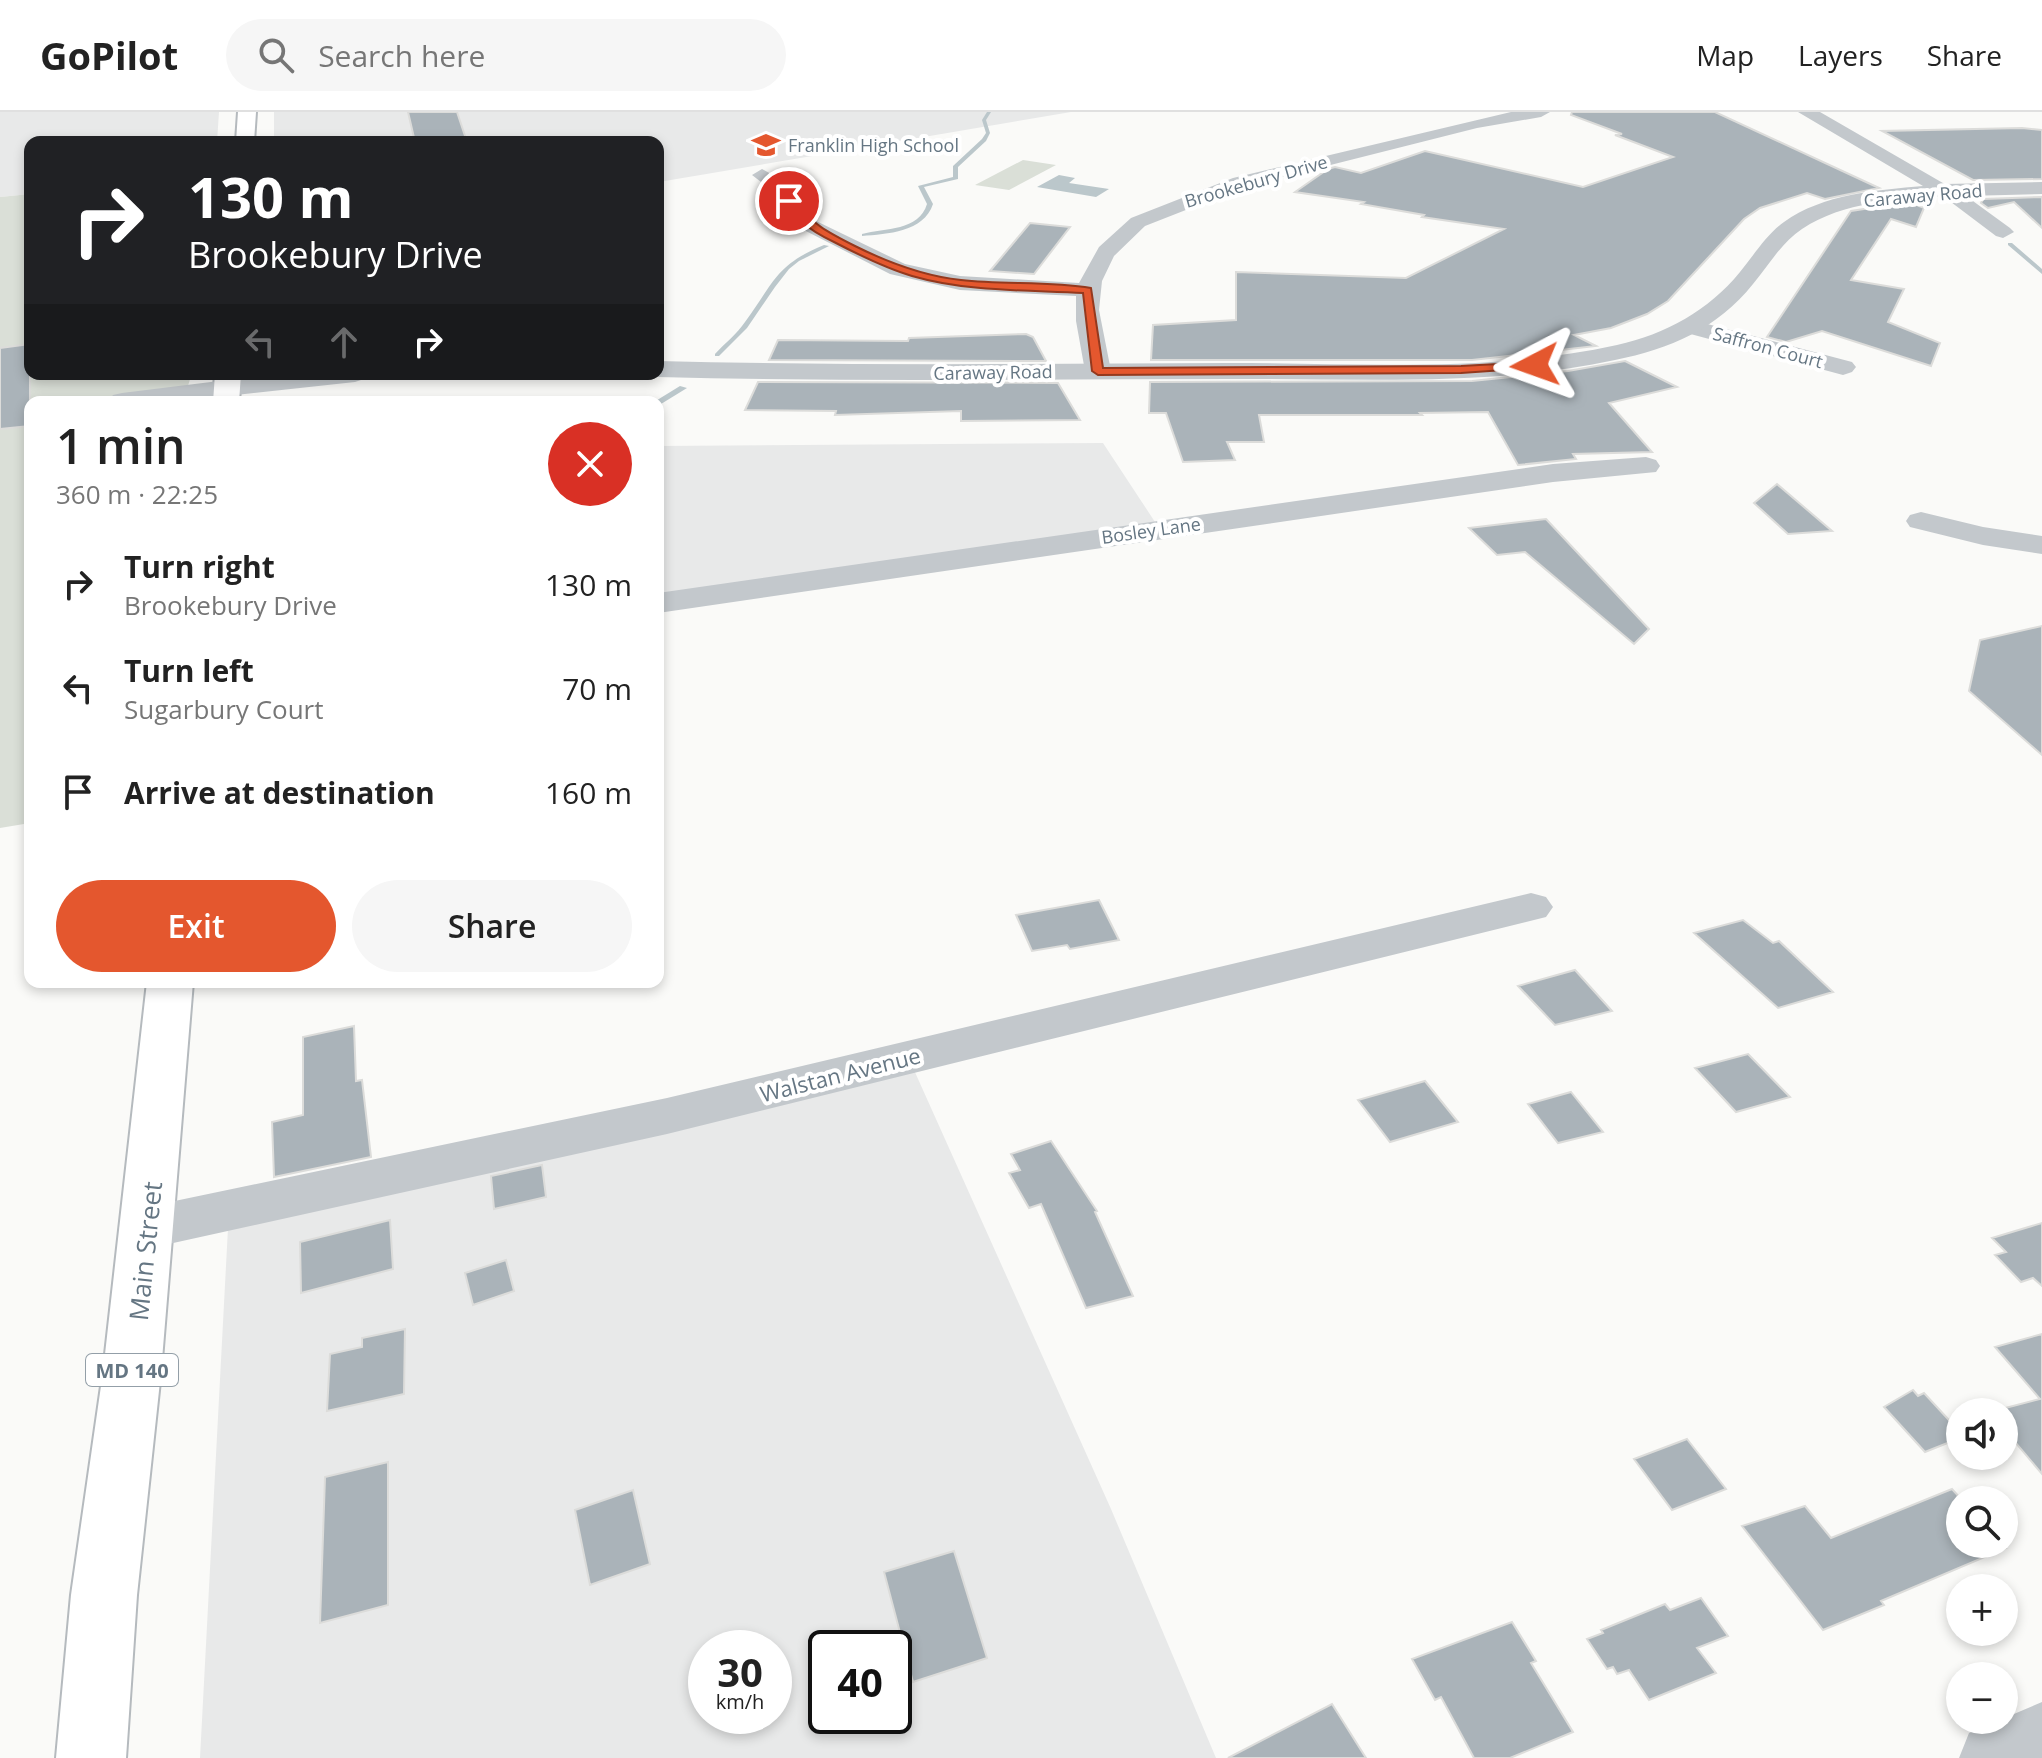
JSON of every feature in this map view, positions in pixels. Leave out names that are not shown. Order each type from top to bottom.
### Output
[{"type":"main road","points":[[245,136],[247,112]]},
{"type":"main road","name":"Main Street","points":[[91,1758],[104,1595],[146,1228],[169,988]]},
{"type":"street","name":"Brookebury Drive","points":[[1088,290],[1102,259],[1118,237],[1138,222],[1167,208],[1240,182],[1477,123],[1541,112]]},
{"type":"street","points":[[1807,112],[1945,190],[2003,232]]},
{"type":"street","points":[[762,175],[777,185],[807,224],[898,269],[960,283],[1088,290],[1098,371]]},
{"type":"street","name":"Caraway Road","points":[[664,369],[833,373],[1513,367],[1619,352],[1692,327],[1713,314],[1734,293],[1780,236],[1809,216],[1855,201],[1945,190],[2042,188]]},
{"type":"street","name":"Saffron Court","points":[[1692,327],[1843,367]]},
{"type":"street","points":[[162,396],[300,380]]},
{"type":"street","name":"Bosley Lane","points":[[664,602],[1553,473],[1646,466]]},
{"type":"street","points":[[1921,521],[1983,536],[2042,545]]},
{"type":"street","name":"Walstan Avenue","points":[[146,1228],[667,1116],[1531,907]]},
{"type":"street","points":[[1994,1758],[2042,1737]]},
{"type":"shaded area","points":[[0,112],[219,112],[217,136],[24,136],[24,195],[0,197]]},
{"type":"shaded area","name":"Franklin High School","points":[[274,112],[1071,112],[664,181],[664,136],[274,136]]},
{"type":"shaded area","points":[[1023,160],[1056,165],[1009,190],[975,185]]},
{"type":"shaded area","points":[[1059,175],[1075,178],[1069,183],[1109,189],[1096,197],[1037,187]]},
{"type":"shaded area","points":[[24,195],[24,380],[190,380],[185,396],[24,396],[24,824],[0,828],[0,197]]},
{"type":"shaded area","points":[[1103,443],[1157,525],[664,599],[664,446]]},
{"type":"shaded area","points":[[914,1070],[1111,1509],[1216,1758],[200,1758],[228,1228]]},
{"type":"building","points":[[408,112],[457,112],[465,136],[414,136]]},
{"type":"building","points":[[1572,112],[1715,112],[1879,188],[1825,199],[1807,193],[1760,208],[1744,219],[1668,301],[1647,314],[1611,328],[1574,335],[1596,346],[1472,360],[1151,360],[1153,325],[1236,320],[1236,272],[1406,278],[1504,229],[1422,217],[1424,215],[1361,204],[1364,202],[1295,192],[1328,169],[1335,167],[1361,173],[1425,151],[1583,187],[1673,157],[1615,135],[1622,134],[1571,115]]},
{"type":"building","points":[[2042,130],[2042,179],[1973,180],[1882,131]]},
{"type":"building","points":[[2042,197],[2042,228],[2014,202],[1988,208],[1981,203],[1983,199]]},
{"type":"building","points":[[1910,202],[1924,208],[1916,227],[1891,219],[1851,280],[1904,289],[1888,322],[1940,343],[1931,366],[1822,331],[1786,342],[1767,337],[1851,211]]},
{"type":"building","points":[[1030,223],[1070,227],[1034,274],[990,271]]},
{"type":"building","points":[[1026,334],[1033,337],[1046,361],[769,360],[778,340],[908,341],[909,338]]},
{"type":"building","points":[[24,345],[24,380],[30,380],[30,396],[24,396],[24,427],[0,429],[0,348]]},
{"type":"building","points":[[1625,361],[1677,387],[1609,403],[1652,452],[1573,454],[1576,459],[1518,465],[1488,412],[1259,415],[1264,442],[1227,442],[1235,460],[1183,462],[1166,413],[1149,413],[1150,382],[1472,381],[1568,371]]},
{"type":"building","points":[[758,382],[1058,383],[1080,420],[961,421],[961,411],[835,415],[836,411],[745,410]]},
{"type":"building","points":[[1777,484],[1832,531],[1788,534],[1754,503]]},
{"type":"building","points":[[1546,519],[1649,629],[1634,644],[1525,552],[1497,555],[1469,528]]},
{"type":"building","points":[[2042,626],[2042,755],[1969,691],[1980,640]]},
{"type":"building","points":[[1099,900],[1119,940],[1070,949],[1067,945],[1032,951],[1016,915]]},
{"type":"building","points":[[1743,920],[1773,943],[1779,941],[1833,992],[1778,1008],[1694,933]]},
{"type":"building","points":[[1575,970],[1612,1011],[1555,1025],[1518,986]]},
{"type":"building","points":[[354,1026],[356,1081],[362,1080],[371,1157],[274,1177],[272,1122],[303,1115],[303,1037]]},
{"type":"building","points":[[1748,1054],[1790,1097],[1736,1112],[1695,1068]]},
{"type":"building","points":[[1425,1081],[1458,1122],[1390,1142],[1358,1100]]},
{"type":"building","points":[[1571,1092],[1603,1132],[1558,1143],[1528,1104]]},
{"type":"building","points":[[1051,1141],[1097,1211],[1133,1296],[1086,1308],[1041,1204],[1029,1208],[1009,1173],[1020,1170],[1011,1154]]},
{"type":"building","points":[[542,1165],[546,1197],[494,1209],[491,1176]]},
{"type":"building","points":[[390,1220],[393,1269],[301,1293],[300,1242]]},
{"type":"building","points":[[2042,1223],[2042,1286],[2033,1278],[2021,1282],[1995,1255],[2006,1252],[1992,1238]]},
{"type":"building","points":[[506,1260],[514,1291],[473,1305],[465,1273]]},
{"type":"building","points":[[405,1329],[404,1394],[327,1411],[330,1354],[362,1347],[362,1338]]},
{"type":"building","points":[[2042,1334],[2042,1474],[2018,1446],[2018,1405],[2040,1399],[1995,1347]]},
{"type":"building","points":[[1913,1390],[1918,1396],[1924,1393],[1946,1417],[1946,1444],[1925,1452],[1884,1407]]},
{"type":"building","points":[[1687,1439],[1726,1489],[1672,1510],[1634,1459]]},
{"type":"building","points":[[388,1462],[388,1605],[320,1623],[325,1477]]},
{"type":"building","points":[[633,1490],[650,1564],[590,1585],[575,1510]]},
{"type":"building","points":[[1946,1491],[1946,1558],[1982,1558],[1881,1601],[1884,1605],[1823,1630],[1742,1526],[1805,1506],[1831,1538]]},
{"type":"building","points":[[954,1551],[987,1658],[913,1682],[912,1630],[899,1630],[884,1572]]},
{"type":"building","points":[[1701,1598],[1728,1636],[1697,1648],[1716,1673],[1649,1700],[1629,1670],[1617,1674],[1613,1667],[1607,1669],[1587,1639],[1603,1633],[1601,1630],[1665,1604],[1670,1610]]},
{"type":"building","points":[[1512,1622],[1536,1661],[1531,1663],[1573,1732],[1510,1758],[1474,1758],[1441,1697],[1435,1700],[1412,1659]]},
{"type":"building","points":[[1332,1704],[1366,1758],[1228,1758]]},
{"type":"waterway","points":[[864,235],[904,227],[921,220],[930,204],[921,186],[956,178],[955,167],[988,133],[984,120],[989,112]]},
{"type":"waterway","points":[[2010,244],[2042,272]]},
{"type":"waterway","points":[[717,355],[745,327],[779,276],[797,260],[826,246]]},
{"type":"waterway","points":[[664,399],[683,388]]},
{"type":"place","name":"Franklin High School","points":[[766,145]]},
{"type":"route","points":[[789,201],[807,224],[898,269],[960,283],[1088,290],[1098,371],[1461,369],[1535,365]]}]
